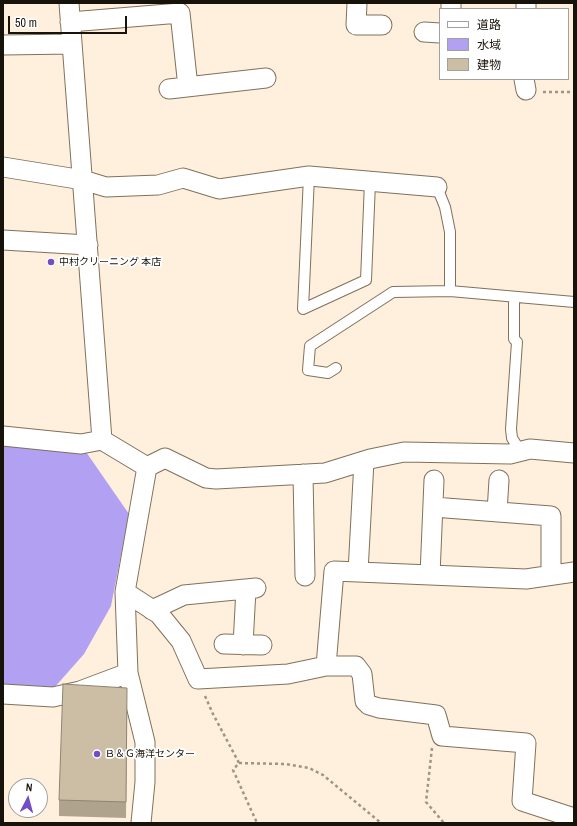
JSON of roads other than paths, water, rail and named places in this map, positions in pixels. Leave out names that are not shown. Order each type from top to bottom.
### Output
[{"type":"street","points":[[69,3],[102,440]]},
{"type":"street","points":[[357,3],[356,25],[382,26]]},
{"type":"street","points":[[70,22],[150,9],[180,13],[188,87]]},
{"type":"street","points":[[3,45],[72,44]]},
{"type":"street","points":[[169,89],[266,78]]},
{"type":"street","points":[[3,167],[83,180],[106,187],[158,185],[183,178],[220,189],[309,176],[437,187]]},
{"type":"street","points":[[3,240],[88,245]]},
{"type":"street","points":[[3,436],[81,444],[102,440],[147,467]]},
{"type":"street","points":[[147,467],[165,458],[206,478],[325,473],[364,461],[404,452],[510,454],[530,449],[574,453]]},
{"type":"street","points":[[358,572],[364,461]]},
{"type":"street","points":[[141,823],[145,782],[145,742],[128,673],[125,592],[147,467]]},
{"type":"street","points":[[303,474],[305,576]]},
{"type":"street","points":[[430,575],[434,480]]},
{"type":"street","points":[[497,512],[499,480]]},
{"type":"street","points":[[432,507],[551,516],[552,574]]},
{"type":"street","points":[[326,666],[334,571],[526,579],[574,572]]},
{"type":"street","points":[[152,610],[184,595],[251,589],[234,645],[262,645]]},
{"type":"street","points":[[125,592],[159,614],[181,641],[198,679],[288,674],[326,666],[356,666],[362,674],[365,701],[369,705],[379,708],[436,715],[442,736],[526,743],[522,801],[571,817],[574,822]]},
{"type":"street","points":[[3,694],[53,696],[80,691],[128,673]]},
{"type":"lane","points":[[309,176],[303,309],[366,280],[370,182]]},
{"type":"lane","points":[[437,187],[445,207],[450,232],[450,291]]},
{"type":"lane","points":[[336,368],[328,373],[308,370],[310,346],[393,292],[450,291],[574,302]]},
{"type":"lane","points":[[514,297],[514,339],[517,342],[511,429],[512,438],[517,446],[525,451]]},
{"type":"water","points":[[3,443],[84,449],[129,514],[111,606],[84,654],[54,688],[3,685]]},
{"type":"place","name":"中村クリーニング 本店","points":[[51,262]]},
{"type":"place","name":"Ｂ＆Ｇ海洋センター","points":[[97,754]]}]
